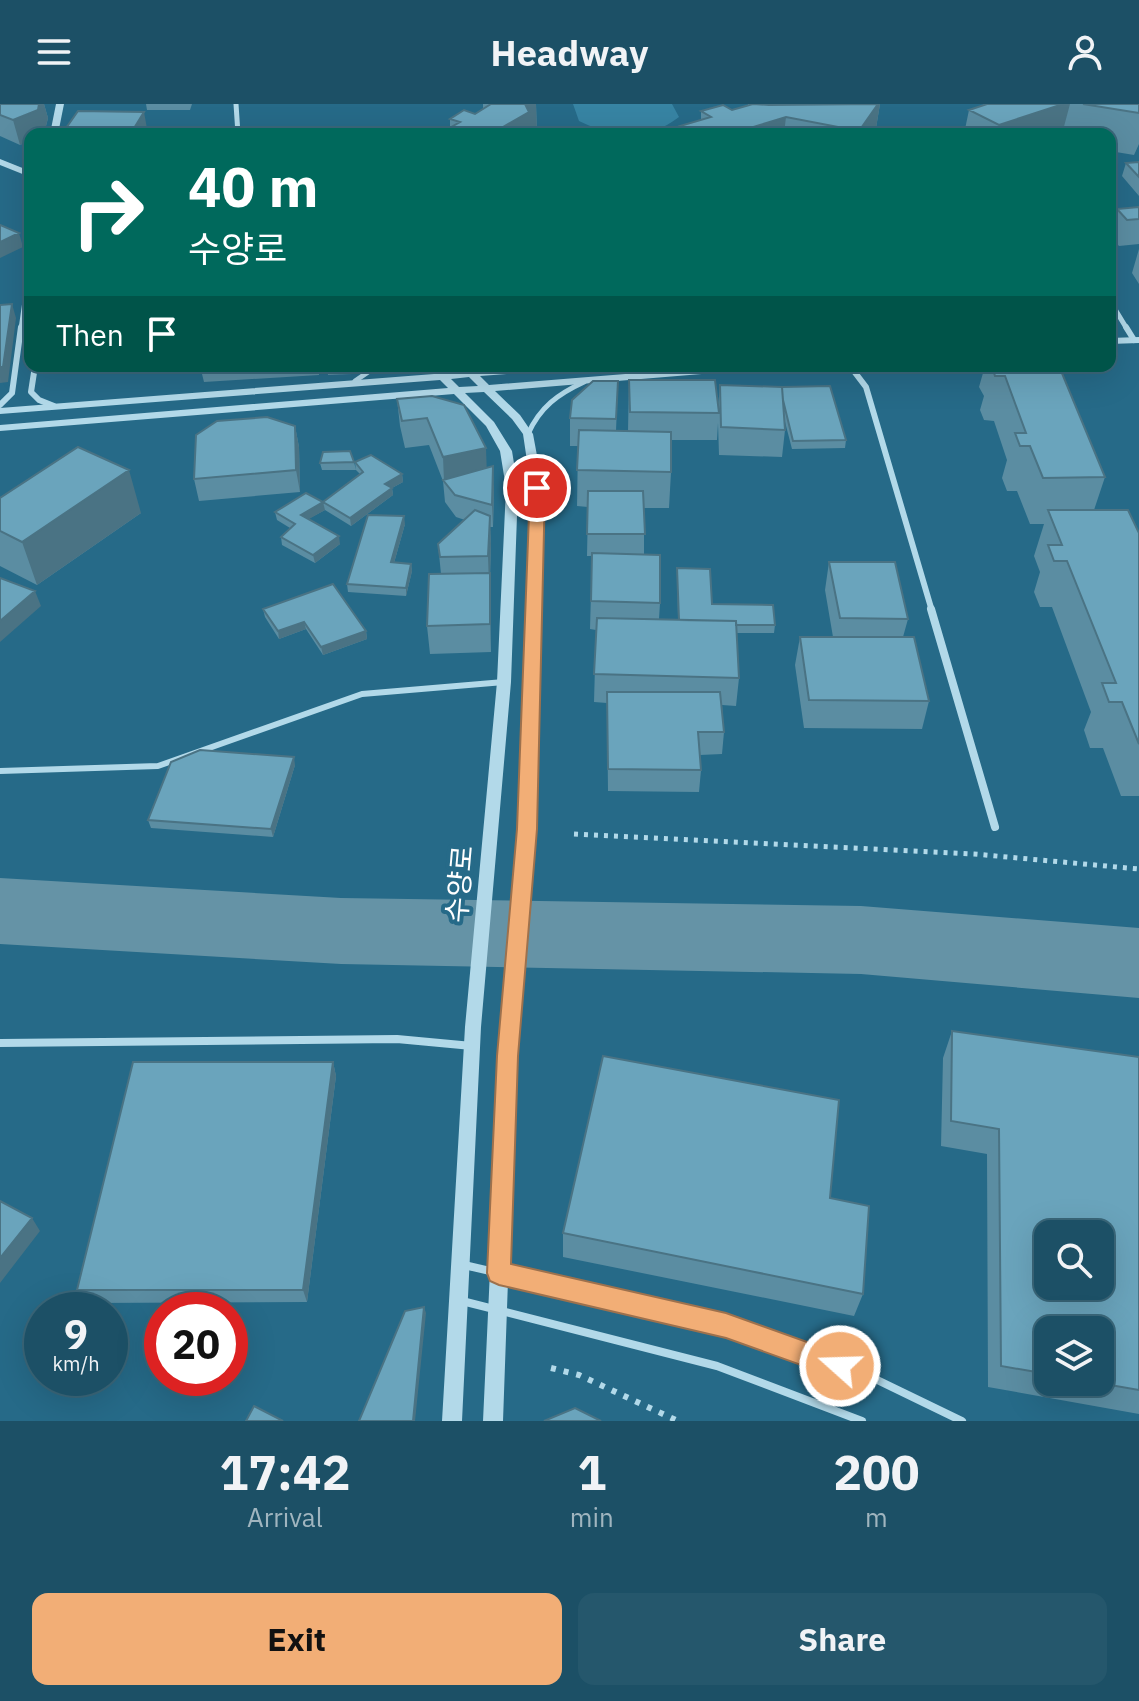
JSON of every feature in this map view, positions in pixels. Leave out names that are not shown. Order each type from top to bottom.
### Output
[{"type":"street","points":[[55,128],[60,104]]},
{"type":"street","points":[[236,104],[238,128]]},
{"type":"street","points":[[0,162],[24,172]]},
{"type":"street","points":[[0,408],[12,393],[24,308]]},
{"type":"street","points":[[1116,310],[1136,340]]},
{"type":"street","points":[[1116,341],[1136,340]]},
{"type":"street","points":[[34,372],[31,392],[39,400],[54,406]]},
{"type":"street","points":[[0,408],[355,381],[429,372]]},
{"type":"street","name":"수양로","points":[[438,372],[490,424],[506,451],[512,488],[504,682],[473,1036],[452,1421]]},
{"type":"street","points":[[470,372],[516,417],[528,434],[537,488],[527,829],[509,1035],[493,1421]]},
{"type":"street","points":[[0,428],[695,372]]},
{"type":"street","points":[[855,372],[866,387],[995,827]]},
{"type":"lane","points":[[355,381],[368,372]]},
{"type":"lane","points":[[528,434],[534,419],[550,399],[584,382]]},
{"type":"lane","points":[[0,771],[158,766],[362,694],[504,682]]},
{"type":"lane","points":[[0,1043],[473,1036]]},
{"type":"lane","points":[[461,1264],[726,1326],[869,1376],[962,1421]]},
{"type":"lane","points":[[459,1300],[717,1366],[862,1421]]},
{"type":"path","points":[[574,834],[974,854],[1139,869]]},
{"type":"path","points":[[551,1368],[579,1375],[678,1421]]},
{"type":"shaded area","points":[[573,104],[672,104],[679,117],[661,128],[595,128],[579,121]]},
{"type":"shaded area","points":[[435,126],[435,128],[334,128]]},
{"type":"building","points":[[0,104],[39,104],[38,110],[13,120],[0,115]]},
{"type":"building","points":[[491,104],[525,104],[529,112],[501,128],[450,128],[460,122],[450,119],[464,110],[475,114]]},
{"type":"building","points":[[753,104],[878,104],[861,128],[843,128],[786,117],[750,128],[680,126],[711,117],[701,111],[723,105],[732,110]]},
{"type":"building","points":[[987,104],[1063,104],[999,125],[969,110]]},
{"type":"building","points":[[1083,104],[1139,104],[1139,113]]},
{"type":"building","points":[[78,111],[144,112],[134,128],[66,128]]},
{"type":"building","points":[[1139,162],[1139,177],[1126,163]]},
{"type":"building","points":[[1139,207],[1139,219],[1127,220],[1117,209]]},
{"type":"building","points":[[0,225],[19,233],[0,242]]},
{"type":"building","points":[[12,304],[3,367],[0,367],[0,305]]},
{"type":"building","points":[[994,372],[1061,372],[1105,477],[1043,478],[1030,446],[1020,446],[1015,433],[1026,433],[1005,376],[995,376]]},
{"type":"building","points":[[629,380],[715,380],[719,413],[630,412]]},
{"type":"building","points":[[593,381],[618,381],[616,419],[570,418],[572,400]]},
{"type":"building","points":[[720,385],[782,387],[785,430],[721,427]]},
{"type":"building","points":[[830,386],[846,440],[793,441],[782,387]]},
{"type":"building","points":[[432,396],[464,405],[486,448],[443,457],[427,418],[402,421],[397,399]]},
{"type":"building","points":[[267,417],[295,426],[296,470],[194,479],[196,435],[217,421]]},
{"type":"building","points":[[579,430],[671,432],[671,472],[577,470]]},
{"type":"building","points":[[78,447],[129,470],[22,542],[0,531],[0,498]]},
{"type":"building","points":[[350,451],[354,462],[320,463],[323,452]]},
{"type":"building","points":[[371,455],[402,474],[385,484],[392,488],[350,518],[323,502],[363,472],[355,462]]},
{"type":"building","points":[[493,466],[492,505],[455,495],[443,480]]},
{"type":"building","points":[[588,491],[643,491],[645,534],[587,534]]},
{"type":"building","points":[[306,493],[323,502],[301,515],[339,536],[313,555],[281,537],[295,524],[275,512]]},
{"type":"building","points":[[475,510],[490,516],[488,556],[440,557],[438,544]]},
{"type":"building","points":[[1048,510],[1128,510],[1139,533],[1139,744],[1122,702],[1109,702],[1102,683],[1116,683],[1067,561],[1054,561],[1048,545],[1062,545]]},
{"type":"building","points":[[368,515],[404,516],[391,562],[411,564],[406,588],[347,584]]},
{"type":"building","points":[[592,553],[660,555],[660,603],[591,601]]},
{"type":"building","points":[[829,562],[895,562],[908,619],[840,618]]},
{"type":"building","points":[[677,568],[710,569],[712,604],[773,605],[775,625],[679,620]]},
{"type":"building","points":[[490,573],[490,624],[427,626],[429,574]]},
{"type":"building","points":[[0,578],[35,591],[0,621]]},
{"type":"building","points":[[333,584],[366,631],[321,647],[304,622],[278,631],[263,609]]},
{"type":"building","points":[[597,618],[736,621],[739,678],[594,674]]},
{"type":"building","points":[[800,637],[914,637],[929,701],[809,700]]},
{"type":"building","points":[[607,692],[720,692],[724,732],[698,732],[701,770],[608,769]]},
{"type":"building","points":[[200,750],[294,757],[271,829],[148,820],[171,762]]},
{"type":"building","points":[[952,1031],[1139,1057],[1139,1390],[1114,1386],[1114,1316],[1034,1316],[1034,1372],[1001,1366],[999,1129],[951,1121]]},
{"type":"building","points":[[603,1056],[839,1100],[830,1198],[869,1206],[863,1294],[563,1233]]},
{"type":"building","points":[[133,1062],[333,1062],[303,1290],[77,1290]]},
{"type":"building","points":[[0,1201],[32,1218],[0,1258]]},
{"type":"building","points":[[424,1307],[413,1421],[359,1421],[405,1311]]},
{"type":"building","points":[[254,1406],[283,1421],[246,1421]]},
{"type":"building","points":[[575,1408],[601,1421],[544,1421]]},
{"type":"waterway","points":[[0,911],[341,931],[861,940],[1139,963]]},
{"type":"route","points":[[537,488],[527,829],[508,1056],[499,1273],[726,1326],[840,1366]]}]
